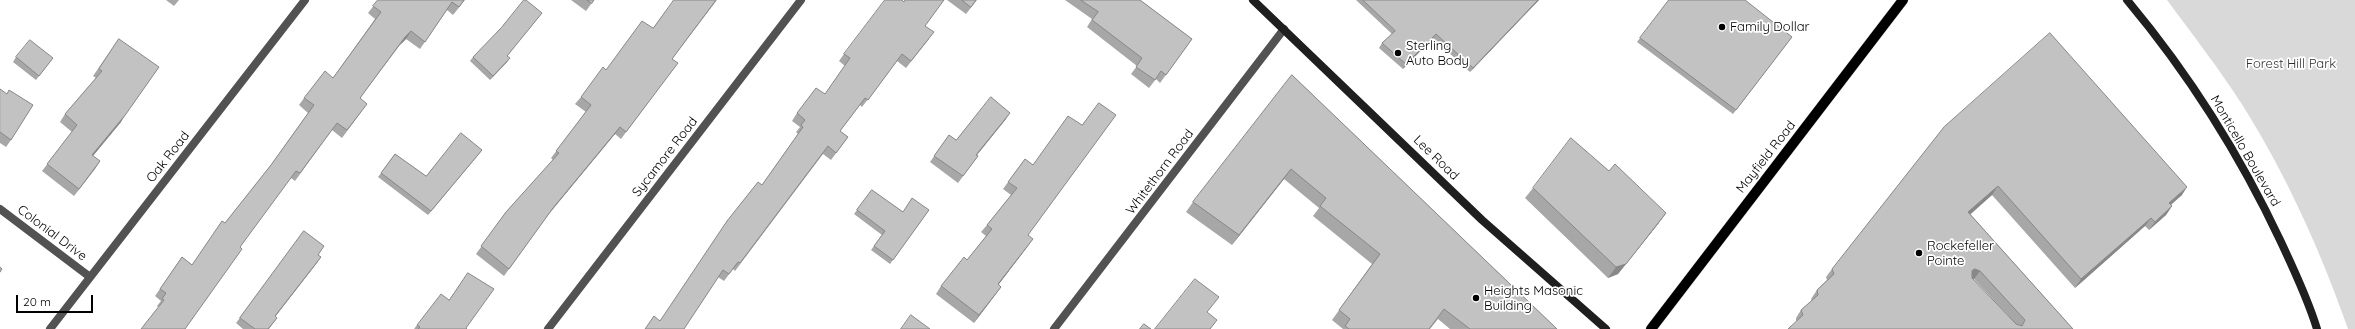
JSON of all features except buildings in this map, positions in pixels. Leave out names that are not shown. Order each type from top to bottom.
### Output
[{"type":"main road","name":"Lee Road","points":[[1254,0],[1482,220],[1606,329]]},
{"type":"main road","name":"Mayfield Road","points":[[1651,329],[1903,0]]},
{"type":"main road","name":"Monticello Boulevard","points":[[2127,0],[2166,48],[2233,149],[2284,248],[2317,329]]},
{"type":"street","name":"Oak Road","points":[[50,329],[305,0]]},
{"type":"street","name":"Sycamore Road","points":[[548,329],[801,0]]},
{"type":"street","name":"Whitethorn Road","points":[[1054,329],[1284,29]]},
{"type":"street","name":"Colonial Drive","points":[[0,209],[90,277]]},
{"type":"green space","name":"Forest Hill Park","points":[[2167,0],[2355,0],[2355,329],[2348,329],[2315,243],[2288,187],[2259,133],[2225,79]]},
{"type":"place","name":"Family Dollar","points":[[1722,27]]},
{"type":"place","name":"Sterling Auto Body","points":[[1398,53]]},
{"type":"place","name":"Rockefeller Pointe","points":[[1919,253]]},
{"type":"place","name":"Heights Masonic Building","points":[[1476,298]]}]
